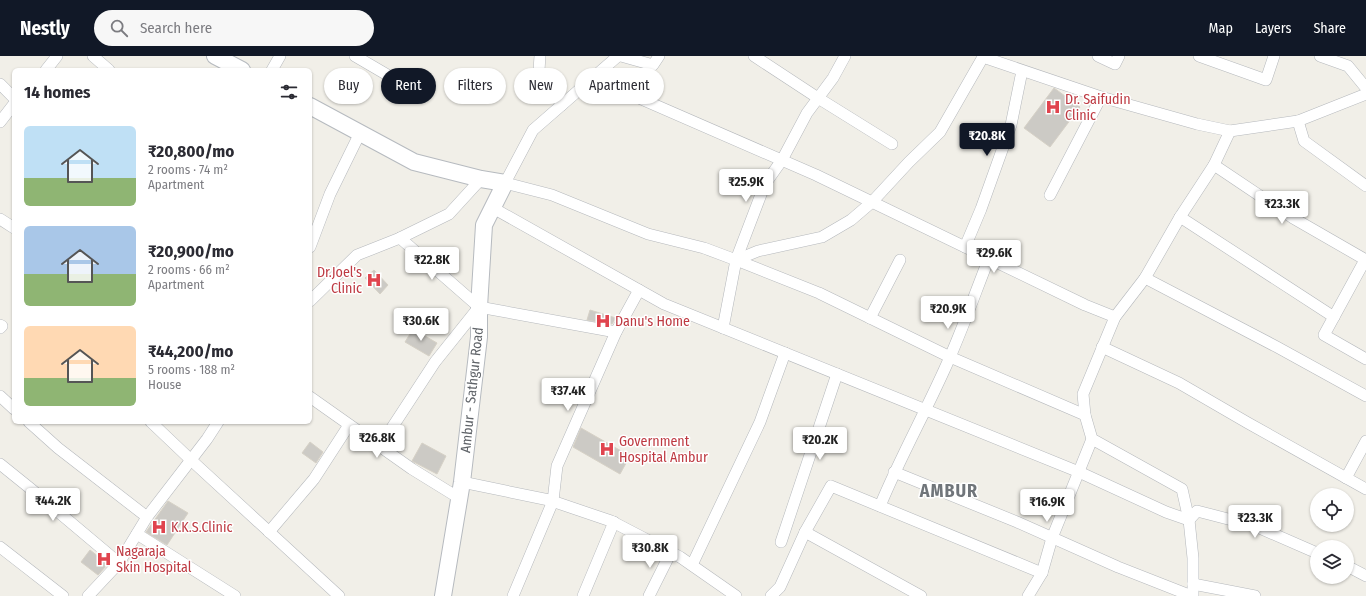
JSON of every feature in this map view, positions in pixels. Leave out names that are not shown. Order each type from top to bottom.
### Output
[{"type":"main road","points":[[215,56],[234,68]]},
{"type":"main road","points":[[312,107],[414,162],[481,179],[505,183]]},
{"type":"main road","name":"Ambur - Sathgur Road","points":[[443,596],[461,490],[479,337],[479,307],[484,225],[505,183]]},
{"type":"street","points":[[48,68],[57,56]]},
{"type":"street","points":[[93,56],[107,68]]},
{"type":"street","points":[[273,68],[280,56]]},
{"type":"street","points":[[354,56],[381,72]]},
{"type":"street","points":[[540,56],[538,70],[562,105]]},
{"type":"street","points":[[605,68],[620,56],[653,65],[659,56]]},
{"type":"street","points":[[754,56],[892,144]]},
{"type":"street","points":[[723,328],[736,260],[765,184],[782,160],[807,113],[833,78],[845,56]]},
{"type":"street","points":[[736,260],[758,251],[822,237],[851,220],[872,202],[909,162],[940,132],[982,56],[1101,97],[1197,124],[1230,131],[1298,121],[1366,94]]},
{"type":"street","points":[[1098,56],[1115,64],[1119,56]]},
{"type":"street","points":[[1199,56],[1266,80],[1274,56]]},
{"type":"street","points":[[1320,56],[1348,66],[1366,88]]},
{"type":"street","points":[[966,247],[1011,124],[1022,71]]},
{"type":"street","points":[[0,84],[12,96]]},
{"type":"street","points":[[575,94],[533,130],[505,183],[552,195],[648,234],[704,248],[819,293],[950,356],[1085,415]]},
{"type":"street","points":[[1050,195],[1101,97]]},
{"type":"street","points":[[653,104],[782,160],[1085,305],[1115,317]]},
{"type":"street","points":[[0,122],[12,107]]},
{"type":"street","points":[[1298,121],[1304,141],[1366,186]]},
{"type":"street","points":[[1028,596],[1042,573],[1052,538],[1092,439],[1085,415],[1083,394],[1115,317],[1145,278],[1180,217],[1214,165],[1230,131]]},
{"type":"street","points":[[312,242],[330,194],[360,133]]},
{"type":"street","points":[[1214,165],[1293,218],[1366,260],[1324,335],[1366,359]]},
{"type":"street","points":[[314,290],[357,255],[400,238],[449,214],[481,179]]},
{"type":"street","points":[[493,208],[664,304],[926,409],[1079,472],[1166,512],[1189,520]]},
{"type":"street","points":[[1180,217],[1334,317]]},
{"type":"street","points":[[312,218],[319,224]]},
{"type":"street","points":[[0,219],[12,227]]},
{"type":"street","points":[[400,238],[479,307],[616,332]]},
{"type":"street","points":[[880,506],[894,472],[926,409],[950,356],[989,258]]},
{"type":"street","points":[[870,318],[900,260]]},
{"type":"street","points":[[1145,278],[1277,347],[1366,396]]},
{"type":"street","points":[[513,596],[553,501],[557,466],[616,332],[639,290]]},
{"type":"street","points":[[380,446],[435,362],[479,307]]},
{"type":"street","points":[[0,325],[2,326],[0,328]]},
{"type":"street","points":[[1102,347],[1179,383],[1366,490]]},
{"type":"street","points":[[692,565],[760,422],[785,353]]},
{"type":"street","points":[[781,542],[837,374]]},
{"type":"street","points":[[0,396],[12,407]]},
{"type":"street","points":[[312,398],[412,469],[461,490],[553,501],[614,522],[671,552],[692,565],[725,593],[736,596]]},
{"type":"street","points":[[31,424],[58,448],[147,517]]},
{"type":"street","points":[[153,424],[339,596]]},
{"type":"street","points":[[88,596],[119,563],[147,517],[217,424]]},
{"type":"street","points":[[269,532],[314,479],[349,424]]},
{"type":"street","points":[[894,472],[1118,567],[1192,596],[1193,558],[1189,520],[1182,489],[1092,439]]},
{"type":"street","points":[[1346,478],[1366,441]]},
{"type":"street","points":[[0,464],[31,488],[119,563]]},
{"type":"street","points":[[770,596],[780,587],[805,532],[831,486],[1042,573]]},
{"type":"street","points":[[1189,520],[1197,511],[1255,526],[1310,550]]},
{"type":"street","points":[[583,596],[614,522]]},
{"type":"street","points":[[805,532],[921,596]]},
{"type":"street","points":[[137,534],[235,596]]},
{"type":"street","points":[[0,547],[63,596]]},
{"type":"street","points":[[649,596],[671,552]]},
{"type":"street","points":[[1354,570],[1366,576]]},
{"type":"street","points":[[1193,584],[1255,596]]},
{"type":"building","points":[[1054,88],[1080,107],[1050,147],[1024,128]]},
{"type":"building","points":[[374,270],[388,285],[380,294],[365,278]]},
{"type":"building","points":[[590,310],[616,318],[612,324],[587,320]]},
{"type":"building","points":[[413,329],[437,343],[429,356],[405,342]]},
{"type":"building","points":[[581,428],[630,456],[620,474],[573,447]]},
{"type":"building","points":[[310,442],[323,452],[316,463],[302,453]]},
{"type":"building","points":[[422,443],[446,456],[437,474],[412,461]]},
{"type":"building","points":[[168,501],[188,513],[167,545],[146,532]]},
{"type":"building","points":[[90,550],[108,564],[98,575],[81,562]]},
{"type":"place","name":"Dr. Saifudin Clinic","points":[[1053,107]]},
{"type":"place","name":"Dr.Joel's Clinic","points":[[374,280]]},
{"type":"place","name":"Danu's Home","points":[[603,321]]},
{"type":"place","name":"Government Hospital Ambur","points":[[607,449]]},
{"type":"place","name":"K.K.S.Clinic","points":[[159,527]]},
{"type":"place","name":"Nagaraja Skin Hospital","points":[[104,559]]},
{"type":"district","name":"AMBUR","points":[[949,491]]}]
